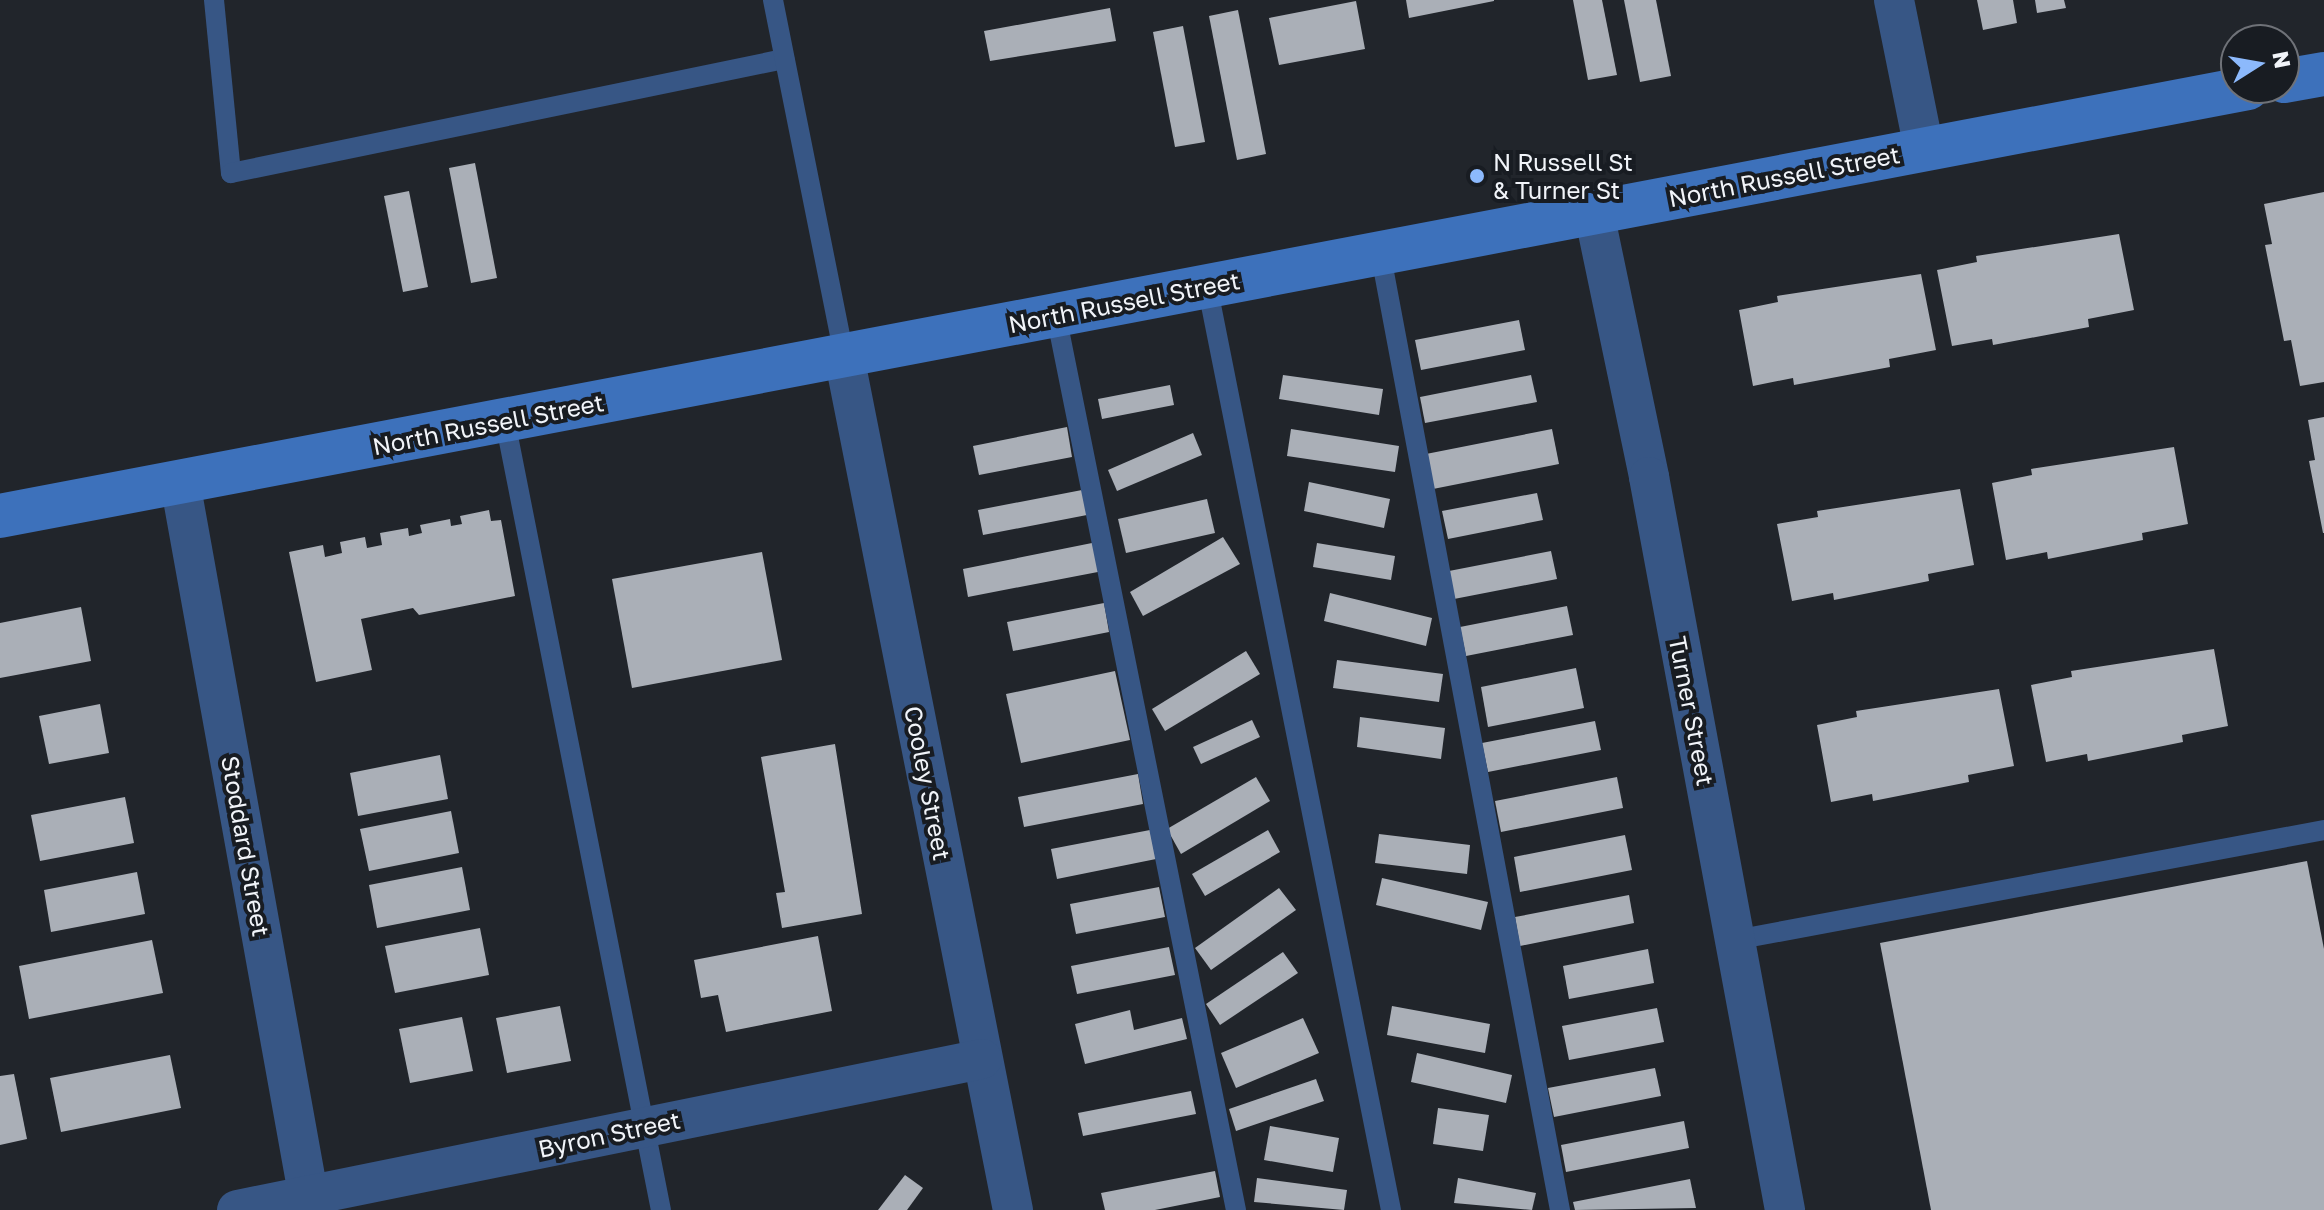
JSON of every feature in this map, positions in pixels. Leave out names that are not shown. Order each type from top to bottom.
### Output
[{"type":"street","points":[[1894,0],[1924,149]]},
{"type":"street","points":[[2300,78],[2324,74]]},
{"type":"street","name":"North Russell Street","points":[[0,516],[2220,93]]},
{"type":"street","name":"Turner Street","points":[[1594,213],[1785,1210]]},
{"type":"street","name":"Cooley Street","points":[[844,356],[1013,1210]]},
{"type":"street","name":"Stoddard Street","points":[[180,482],[310,1204]]},
{"type":"street","name":"Byron Street","points":[[237,1210],[310,1204],[644,1126],[982,1059]]},
{"type":"lane","points":[[214,0],[231,173],[784,59]]},
{"type":"lane","points":[[773,0],[844,356]]},
{"type":"lane","points":[[1380,251],[1560,1210]]},
{"type":"lane","points":[[1207,285],[1391,1210]]},
{"type":"lane","points":[[1056,315],[1236,1210]]},
{"type":"lane","points":[[505,421],[661,1210]]},
{"type":"lane","points":[[1735,940],[2324,830]]},
{"type":"building","points":[[1406,0],[1494,0],[1494,1],[1409,18]]},
{"type":"building","points":[[1573,0],[1602,0],[1617,75],[1588,80]]},
{"type":"building","points":[[1624,0],[1656,0],[1671,76],[1640,82]]},
{"type":"building","points":[[1977,0],[2013,0],[2017,23],[1983,30]]},
{"type":"building","points":[[2035,0],[2064,0],[2066,8],[2037,13]]},
{"type":"building","points":[[1356,1],[1365,49],[1279,65],[1269,18]]},
{"type":"building","points":[[1110,8],[1116,41],[990,61],[984,31]]},
{"type":"building","points":[[1238,10],[1266,154],[1237,160],[1209,16]]},
{"type":"building","points":[[1183,26],[1205,142],[1175,147],[1153,32]]},
{"type":"building","points":[[475,163],[497,278],[471,283],[449,168]]},
{"type":"building","points":[[409,191],[428,287],[403,292],[384,196]]},
{"type":"building","points":[[2324,192],[2324,382],[2300,386],[2291,340],[2284,341],[2265,245],[2272,244],[2264,204]]},
{"type":"building","points":[[2119,234],[2134,310],[2088,319],[2089,327],[1993,345],[1992,339],[1952,346],[1937,270],[1977,262],[1976,256]]},
{"type":"building","points":[[1921,274],[1936,350],[1889,359],[1890,367],[1794,385],[1793,378],[1753,386],[1739,310],[1778,302],[1777,296]]},
{"type":"building","points":[[1519,320],[1525,350],[1421,370],[1415,340]]},
{"type":"building","points":[[1283,375],[1383,389],[1379,415],[1279,399]]},
{"type":"building","points":[[1531,375],[1537,402],[1425,423],[1420,397]]},
{"type":"building","points":[[1170,385],[1174,405],[1102,419],[1098,399]]},
{"type":"building","points":[[2324,417],[2323,533],[2309,461],[2315,460],[2308,420]]},
{"type":"building","points":[[1067,427],[1072,457],[979,475],[973,446]]},
{"type":"building","points":[[1291,429],[1399,446],[1395,472],[1287,456]]},
{"type":"building","points":[[1552,429],[1559,464],[1433,489],[1426,454]]},
{"type":"building","points":[[1193,433],[1202,455],[1117,491],[1108,470]]},
{"type":"building","points":[[2174,447],[2188,524],[2142,533],[2143,540],[2048,559],[2047,552],[2006,560],[1992,483],[2032,475],[2031,469]]},
{"type":"building","points":[[1309,482],[1390,499],[1384,528],[1304,511]]},
{"type":"building","points":[[1960,489],[1974,565],[1928,574],[1929,581],[1834,600],[1833,593],[1792,601],[1777,524],[1818,517],[1817,511]]},
{"type":"building","points":[[1082,490],[1087,515],[983,535],[978,510]]},
{"type":"building","points":[[1537,493],[1543,520],[1448,539],[1442,511]]},
{"type":"building","points":[[1207,499],[1215,533],[1126,553],[1118,519]]},
{"type":"building","points":[[489,510],[491,521],[501,520],[515,596],[419,615],[413,608],[361,619],[372,670],[316,682],[289,552],[323,545],[325,557],[342,553],[340,542],[365,537],[367,548],[382,545],[380,533],[408,528],[409,536],[422,533],[420,525],[450,519],[451,526],[462,524],[460,516]]},
{"type":"building","points":[[1223,537],[1240,564],[1143,616],[1130,592]]},
{"type":"building","points":[[1097,542],[1103,571],[968,597],[963,569]]},
{"type":"building","points":[[1317,543],[1395,556],[1391,580],[1313,567]]},
{"type":"building","points":[[1551,551],[1557,579],[1454,599],[1449,571]]},
{"type":"building","points":[[762,552],[782,660],[632,688],[612,579]]},
{"type":"building","points":[[1330,593],[1432,618],[1426,646],[1324,621]]},
{"type":"building","points":[[1104,603],[1109,632],[1013,651],[1007,622]]},
{"type":"building","points":[[1567,606],[1573,635],[1466,656],[1460,627]]},
{"type":"building","points":[[81,607],[91,661],[0,678],[0,623]]},
{"type":"building","points":[[2214,649],[2228,726],[2182,735],[2183,742],[2088,761],[2087,754],[2046,762],[2031,685],[2072,677],[2071,671]]},
{"type":"building","points":[[1246,651],[1260,674],[1165,731],[1152,709]]},
{"type":"building","points":[[1337,660],[1443,674],[1439,702],[1333,688]]},
{"type":"building","points":[[1576,668],[1584,708],[1488,727],[1481,687]]},
{"type":"building","points":[[1115,671],[1130,740],[1021,763],[1006,694]]},
{"type":"building","points":[[1999,689],[2014,766],[1968,775],[1969,782],[1873,801],[1872,794],[1831,802],[1817,725],[1857,717],[1856,711]]},
{"type":"building","points":[[100,704],[109,753],[49,764],[39,716]]},
{"type":"building","points":[[1360,717],[1445,728],[1441,759],[1357,747]]},
{"type":"building","points":[[1252,720],[1260,737],[1201,764],[1193,747]]},
{"type":"building","points":[[1595,721],[1601,750],[1488,772],[1482,743]]},
{"type":"building","points":[[835,744],[862,914],[782,928],[776,893],[785,892],[761,757]]},
{"type":"building","points":[[440,755],[448,799],[358,816],[350,773]]},
{"type":"building","points":[[1138,774],[1143,804],[1024,827],[1018,797]]},
{"type":"building","points":[[1256,777],[1270,801],[1181,854],[1167,829]]},
{"type":"building","points":[[1617,777],[1623,808],[1501,832],[1495,801]]},
{"type":"building","points":[[125,797],[134,843],[40,861],[31,815]]},
{"type":"building","points":[[451,811],[459,853],[369,871],[360,829]]},
{"type":"building","points":[[1150,830],[1156,859],[1057,879],[1051,849]]},
{"type":"building","points":[[1268,830],[1280,852],[1205,896],[1192,874]]},
{"type":"building","points":[[1379,834],[1470,845],[1467,874],[1375,863]]},
{"type":"building","points":[[1625,835],[1632,870],[1520,892],[1514,857]]},
{"type":"building","points":[[2307,861],[2324,949],[2324,1210],[1931,1210],[1880,943]]},
{"type":"building","points":[[462,867],[470,910],[377,928],[369,885]]},
{"type":"building","points":[[137,872],[145,914],[51,932],[44,890]]},
{"type":"building","points":[[1382,878],[1488,902],[1481,930],[1376,905]]},
{"type":"building","points":[[1159,887],[1165,917],[1076,934],[1070,904]]},
{"type":"building","points":[[1279,888],[1296,910],[1211,970],[1195,948]]},
{"type":"building","points":[[1629,895],[1634,923],[1520,946],[1515,917]]},
{"type":"building","points":[[480,928],[489,975],[395,993],[385,946]]},
{"type":"building","points":[[818,936],[832,1011],[726,1032],[718,995],[701,998],[694,960]]},
{"type":"building","points":[[152,940],[163,993],[29,1019],[19,966]]},
{"type":"building","points":[[1169,947],[1175,975],[1077,994],[1071,966]]},
{"type":"building","points":[[1648,949],[1654,983],[1569,999],[1563,966]]},
{"type":"building","points":[[1283,952],[1298,973],[1220,1025],[1206,1004]]},
{"type":"building","points":[[560,1006],[571,1061],[507,1073],[496,1018]]},
{"type":"building","points":[[1392,1006],[1490,1024],[1485,1053],[1387,1035]]},
{"type":"building","points":[[1657,1008],[1664,1042],[1569,1060],[1562,1026]]},
{"type":"building","points":[[1130,1010],[1134,1030],[1182,1018],[1187,1039],[1085,1064],[1075,1024]]},
{"type":"building","points":[[462,1017],[473,1071],[410,1083],[399,1029]]},
{"type":"building","points":[[1303,1018],[1319,1053],[1236,1088],[1221,1053]]},
{"type":"building","points":[[1417,1053],[1512,1075],[1506,1103],[1411,1082]]},
{"type":"building","points":[[170,1055],[181,1108],[61,1132],[50,1078]]},
{"type":"building","points":[[1655,1068],[1661,1096],[1554,1117],[1548,1088]]},
{"type":"building","points":[[14,1074],[27,1139],[0,1145],[0,1076]]},
{"type":"building","points":[[1316,1079],[1324,1101],[1236,1131],[1229,1109]]},
{"type":"building","points":[[1191,1091],[1196,1114],[1083,1136],[1078,1113]]},
{"type":"building","points":[[1438,1108],[1489,1115],[1483,1151],[1433,1144]]},
{"type":"building","points":[[1684,1121],[1689,1148],[1566,1172],[1561,1145]]},
{"type":"building","points":[[1270,1126],[1339,1138],[1333,1172],[1264,1160]]},
{"type":"building","points":[[1215,1171],[1220,1197],[1155,1210],[1105,1210],[1101,1193]]},
{"type":"building","points":[[905,1175],[923,1188],[907,1210],[878,1210]]},
{"type":"building","points":[[1257,1178],[1347,1190],[1344,1210],[1254,1202]]},
{"type":"building","points":[[1458,1178],[1536,1193],[1532,1210],[1454,1203]]},
{"type":"building","points":[[1690,1179],[1696,1208],[1575,1210],[1573,1202]]},
{"type":"place","name":"N Russell St & Turner St","points":[[1477,176]]}]
